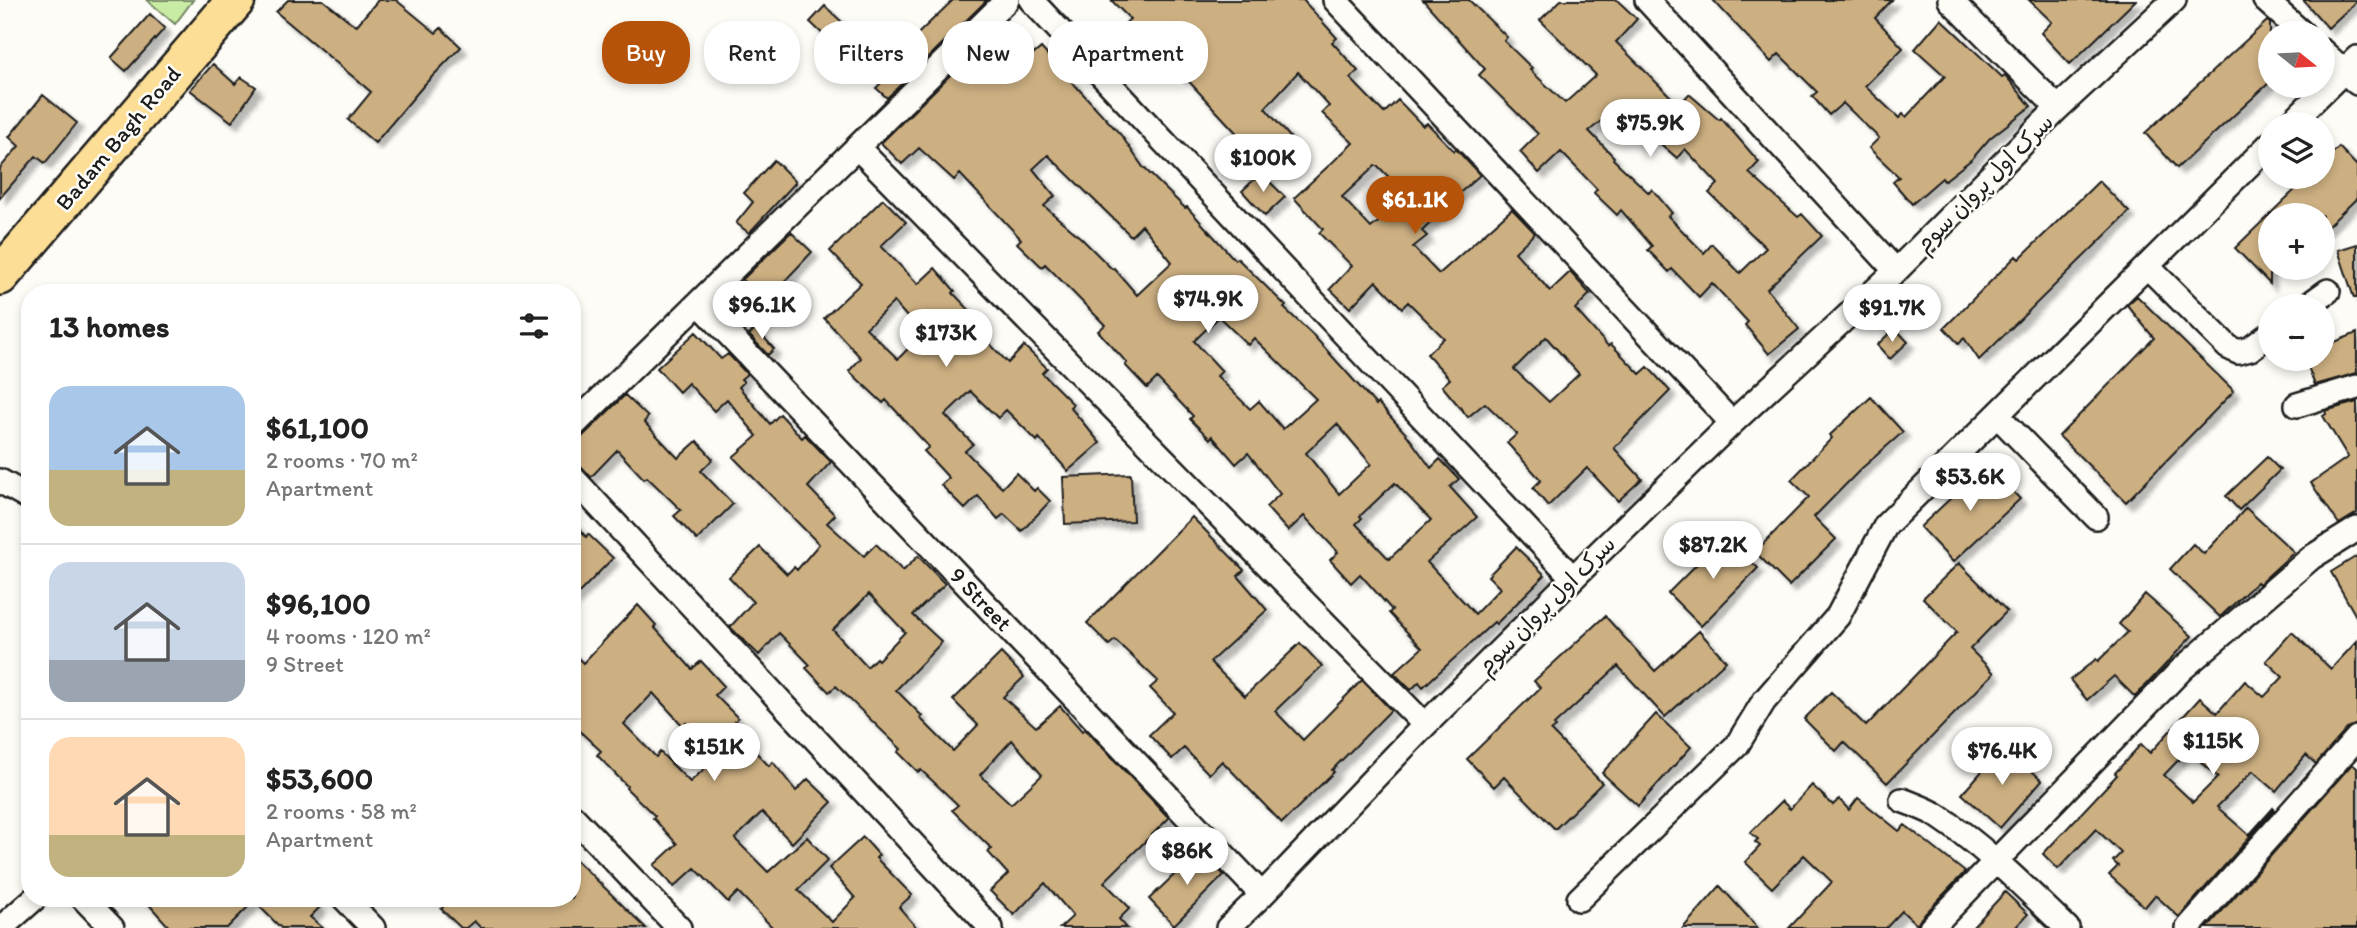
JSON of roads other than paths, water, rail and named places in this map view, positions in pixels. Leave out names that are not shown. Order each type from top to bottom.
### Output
[{"type":"main road","name":"Badam Bagh Road","points":[[0,276],[236,0]]},
{"type":"street","points":[[581,418],[1007,0]]},
{"type":"street","points":[[1031,0],[1573,578]]},
{"type":"street","points":[[1335,0],[1732,423]]},
{"type":"street","points":[[1647,0],[1896,271]]},
{"type":"street","points":[[1950,0],[2058,108]]},
{"type":"street","name":"سرک اول پروان سوم","points":[[1228,928],[1425,725],[1573,578],[1732,423],[1896,271],[2058,108],[2174,0]]},
{"type":"street","points":[[2264,0],[2288,21]]},
{"type":"street","points":[[2304,112],[2353,70],[2335,59]]},
{"type":"street","points":[[858,148],[1425,725]]},
{"type":"street","points":[[1579,899],[1737,745],[1764,701],[1838,616],[1886,525],[2258,156]]},
{"type":"street","points":[[2147,266],[2228,347],[2238,352],[2250,349],[2258,343]]},
{"type":"street","points":[[2323,294],[2328,290]]},
{"type":"street","name":"9 Street","points":[[699,303],[1262,895]]},
{"type":"street","points":[[2297,405],[2357,387]]},
{"type":"street","points":[[1997,415],[2096,517]]},
{"type":"street","points":[[0,481],[21,493]]},
{"type":"street","points":[[581,487],[991,928]]},
{"type":"street","points":[[1931,928],[2182,669],[2312,557],[2357,529]]},
{"type":"street","points":[[2188,928],[2357,738]]},
{"type":"street","points":[[1902,800],[1936,814],[1995,860],[2067,928]]},
{"type":"street","points":[[581,825],[679,928]]},
{"type":"street","points":[[1,928],[25,907]]},
{"type":"street","points":[[92,907],[112,928]]},
{"type":"street","points":[[353,907],[373,928]]}]
